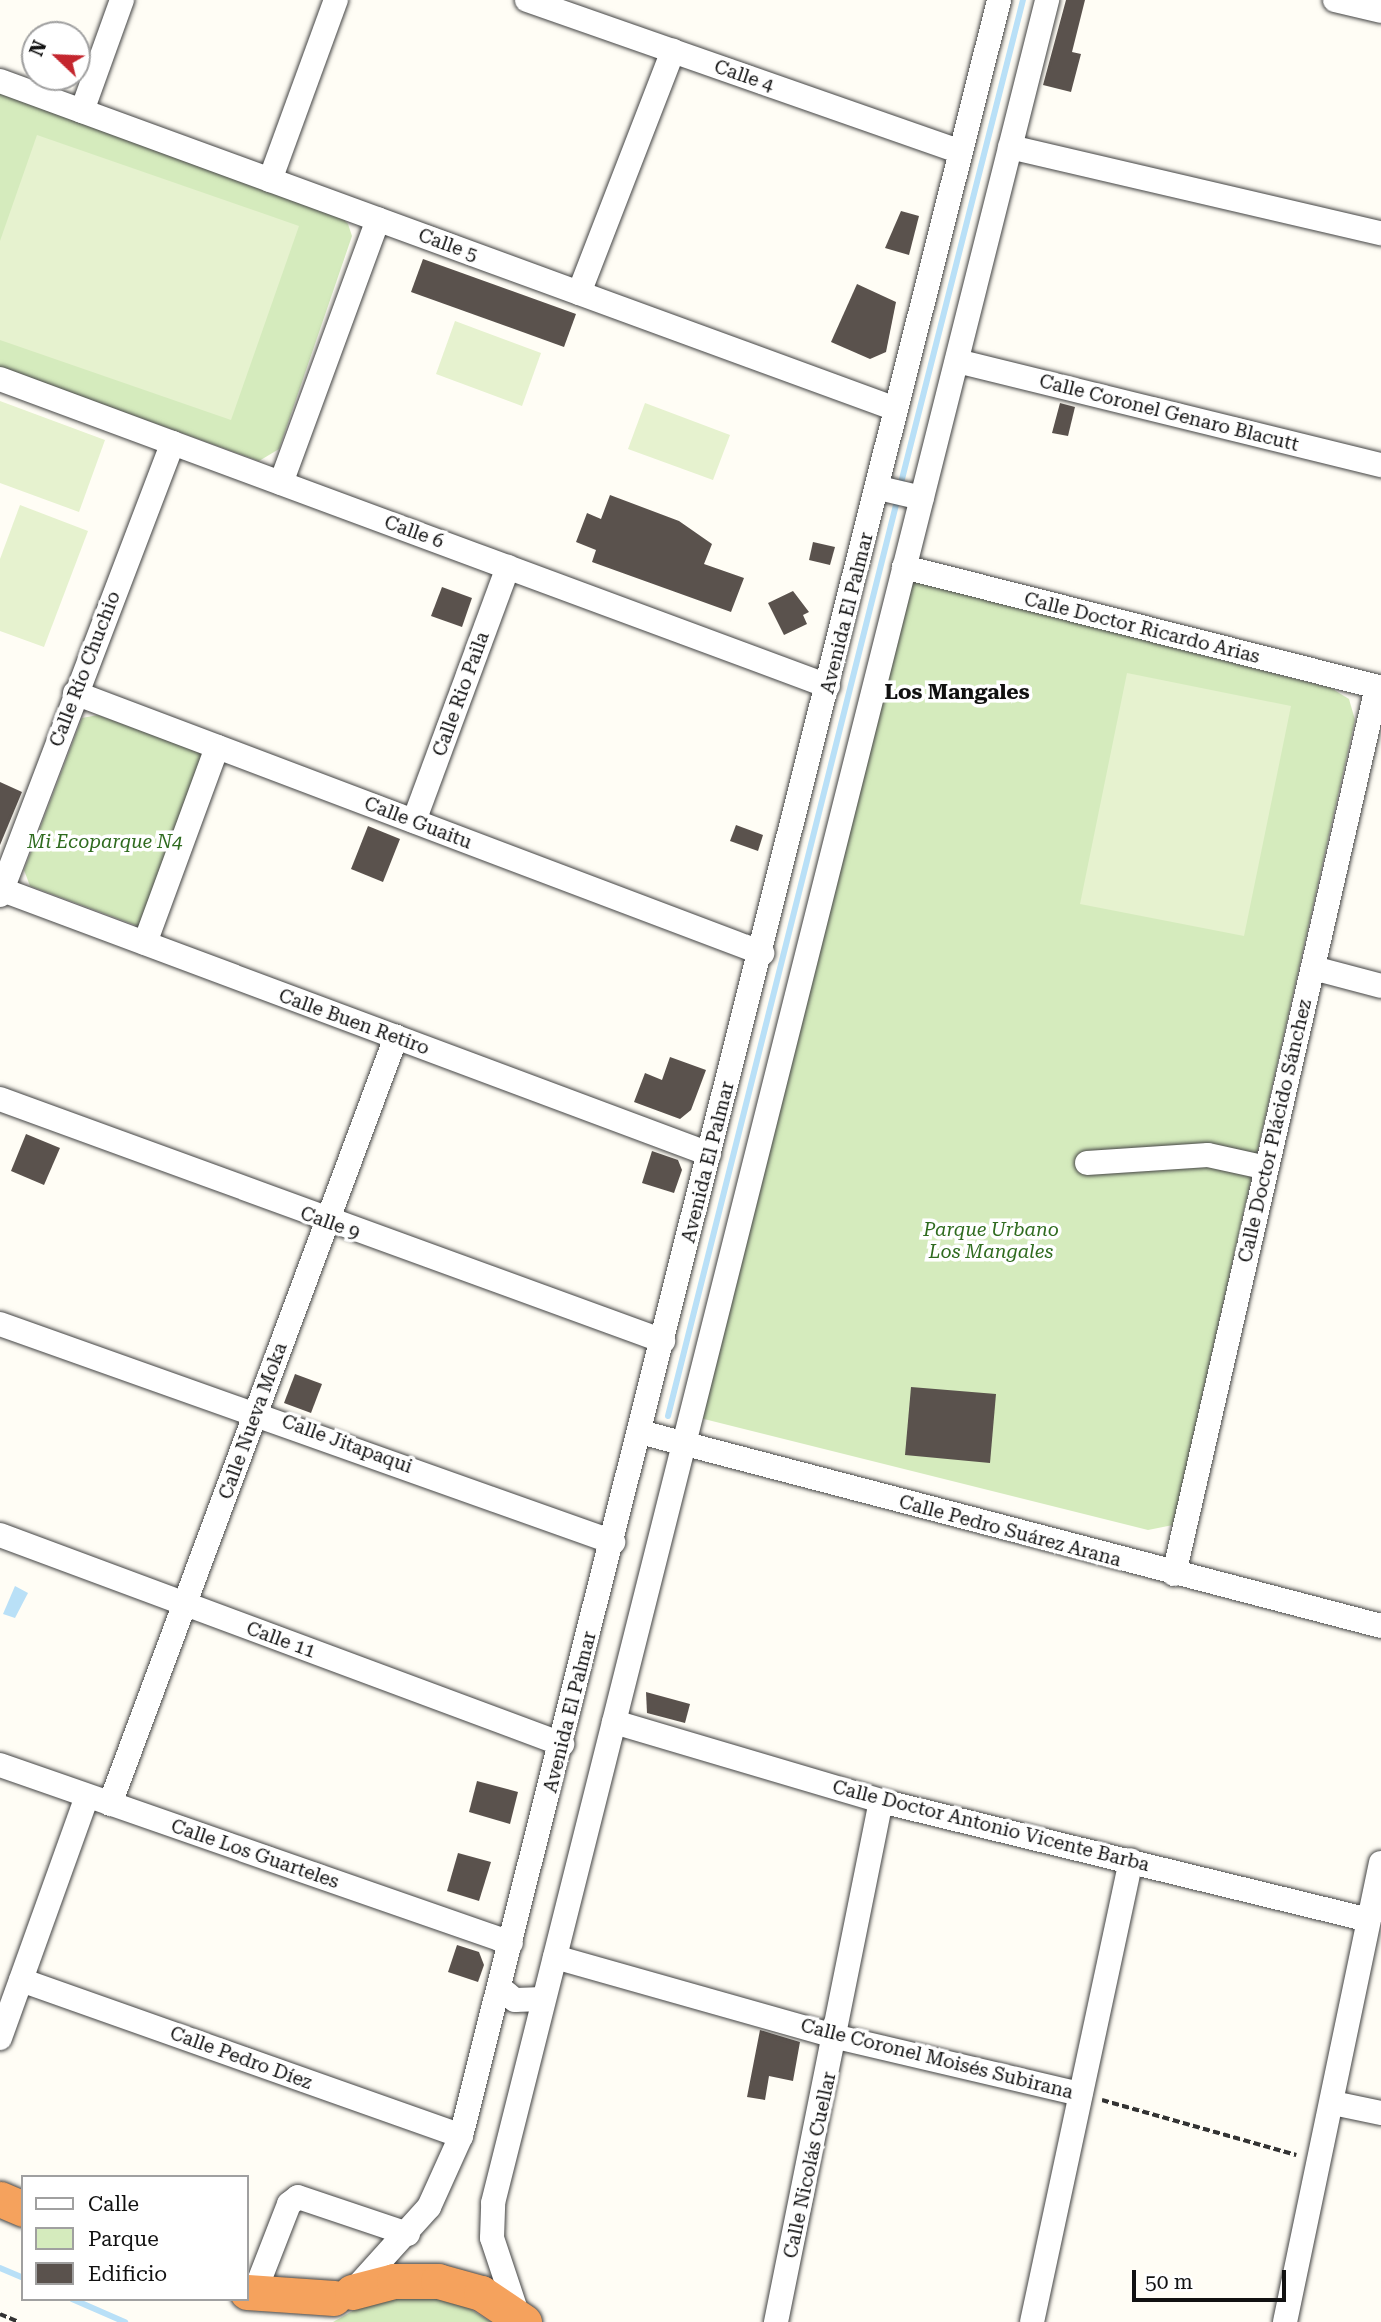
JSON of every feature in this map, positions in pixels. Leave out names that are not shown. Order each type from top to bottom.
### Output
[{"type":"highway","points":[[0,2199],[21,2208]]},
{"type":"highway","points":[[251,2293],[343,2295],[394,2281],[438,2281],[481,2293],[521,2319]]},
{"type":"highway","points":[[307,2322],[343,2295]]},
{"type":"street","points":[[82,111],[122,0]]},
{"type":"street","points":[[270,180],[336,0]]},
{"type":"street","name":"Calle 4","points":[[527,0],[960,152]]},
{"type":"street","name":"Avenida El Palmar","points":[[343,2295],[408,2234],[440,2188],[461,2136],[709,1154],[768,1011],[904,567],[896,409],[999,0]]},
{"type":"street","name":"Avenida El Palmar","points":[[521,2319],[498,2259],[493,2214],[543,1999],[684,1444],[768,1011],[762,953],[828,686],[900,493],[957,361],[1047,0]]},
{"type":"street","points":[[1335,0],[1381,10]]},
{"type":"street","points":[[579,293],[673,51]]},
{"type":"street","name":"Calle 5","points":[[0,81],[896,409]]},
{"type":"street","points":[[1010,147],[1381,233]]},
{"type":"street","points":[[281,483],[378,219]]},
{"type":"street","name":"Calle Coronel Genaro Blacutt","points":[[957,361],[1381,465]]},
{"type":"street","name":"Calle 6","points":[[0,379],[828,686]]},
{"type":"street","name":"Calle Río Chuchio","points":[[1,892],[173,443]]},
{"type":"street","name":"Calle Rio Paila","points":[[414,821],[508,567]]},
{"type":"street","name":"Calle Doctor Ricardo Arias","points":[[904,567],[1379,687]]},
{"type":"street","name":"Calle Doctor Plácido Sánchez","points":[[1174,1574],[1379,687]]},
{"type":"street","name":"Calle Guaitu","points":[[75,693],[762,953]]},
{"type":"street","points":[[145,943],[217,747]]},
{"type":"street","name":"Calle Buen Retiro","points":[[1,892],[145,943],[709,1154]]},
{"type":"street","points":[[1313,968],[1381,986]]},
{"type":"street","name":"Calle Nueva Moka","points":[[0,2038],[21,1979],[185,1604],[396,1037]]},
{"type":"street","name":"Calle 9","points":[[0,1099],[327,1223],[663,1341]]},
{"type":"street","points":[[1087,1163],[1208,1155],[1267,1168]]},
{"type":"street","name":"Calle Jitapaqui","points":[[0,1324],[257,1411],[613,1542]]},
{"type":"street","name":"Calle Pedro Suárez Arana","points":[[640,1432],[1174,1574],[1381,1626]]},
{"type":"street","name":"Calle 11","points":[[0,1535],[562,1744]]},
{"type":"street","name":"Calle Doctor Antonio Vicente Barba","points":[[614,1722],[881,1801],[1369,1920]]},
{"type":"street","name":"Calle Los Guarteles","points":[[0,1765],[511,1943]]},
{"type":"street","name":"Calle Nicolás Cuellar","points":[[776,2322],[837,2037],[881,1801]]},
{"type":"street","points":[[1032,2322],[1130,1860]]},
{"type":"street","points":[[1285,2322],[1333,2103],[1381,1863]]},
{"type":"street","name":"Calle Coronel Moisés Subirana","points":[[555,1957],[837,2037],[1080,2094]]},
{"type":"street","name":"Calle Pedro Díez","points":[[21,1979],[461,2136]]},
{"type":"street","points":[[500,1988],[524,2002],[543,1999]]},
{"type":"street","points":[[1333,2103],[1381,2113]]},
{"type":"street","points":[[251,2293],[289,2204],[298,2197],[408,2234]]},
{"type":"path","name":"Calle Coronel Moisés Subirana","points":[[1080,2094],[1319,2162]]},
{"type":"path","points":[[0,2314],[19,2322]]},
{"type":"green space","points":[[0,91],[339,214],[348,224],[352,236],[279,449],[259,461],[0,367]]},
{"type":"green space","points":[[37,135],[299,226],[231,420],[0,340],[0,241]]},
{"type":"green space","points":[[455,321],[541,353],[522,406],[436,374]]},
{"type":"green space","points":[[0,401],[105,440],[79,512],[0,483]]},
{"type":"green space","points":[[645,403],[730,435],[713,480],[628,449]]},
{"type":"green space","points":[[20,505],[88,531],[44,647],[0,631],[0,559]]},
{"type":"green space","name":"Parque Urbano Los Mangales","points":[[908,580],[1331,688],[1349,699],[1355,720],[1173,1525],[1148,1530],[700,1418]]},
{"type":"green space","points":[[1127,673],[1291,706],[1244,936],[1080,904]]},
{"type":"green space","name":"Mi Ecoparque N4","points":[[98,715],[207,755],[143,928],[30,886],[24,870],[82,718]]},
{"type":"green space","points":[[422,2295],[462,2304],[491,2322],[333,2322],[370,2301]]},
{"type":"water","points":[[15,1586],[28,1593],[15,1618],[3,1614]]},
{"type":"building","points":[[1066,0],[1085,0],[1072,52],[1081,54],[1071,92],[1043,85]]},
{"type":"building","points":[[901,211],[919,216],[909,255],[885,248]]},
{"type":"building","points":[[423,259],[576,314],[564,347],[411,292]]},
{"type":"building","points":[[857,284],[896,302],[886,352],[870,359],[831,342]]},
{"type":"building","points":[[1060,403],[1075,407],[1068,436],[1052,433]]},
{"type":"building","points":[[610,495],[679,521],[712,544],[704,564],[744,578],[731,612],[592,562],[596,550],[576,542],[587,513],[601,519]]},
{"type":"building","points":[[813,542],[835,547],[830,565],[809,560]]},
{"type":"building","points":[[442,587],[472,598],[462,627],[431,616]]},
{"type":"building","points":[[793,591],[809,612],[803,615],[807,624],[784,635],[768,603]]},
{"type":"building","points":[[0,782],[22,792],[0,845]]},
{"type":"building","points":[[736,825],[763,835],[758,851],[730,841]]},
{"type":"building","points":[[368,826],[400,839],[383,882],[351,869]]},
{"type":"building","points":[[670,1057],[706,1070],[691,1110],[680,1119],[634,1102],[645,1073],[662,1080]]},
{"type":"building","points":[[26,1134],[60,1148],[44,1185],[11,1171]]},
{"type":"building","points":[[652,1151],[678,1160],[682,1170],[674,1193],[642,1183]]},
{"type":"building","points":[[295,1374],[322,1384],[311,1413],[284,1403]]},
{"type":"building","points":[[911,1387],[996,1394],[990,1463],[905,1455]]},
{"type":"building","points":[[646,1692],[690,1704],[685,1723],[647,1713]]},
{"type":"building","points":[[477,1781],[518,1792],[510,1824],[469,1812]]},
{"type":"building","points":[[458,1853],[491,1862],[479,1901],[447,1891]]},
{"type":"building","points":[[457,1945],[479,1952],[484,1965],[478,1982],[448,1972]]},
{"type":"building","points":[[760,2030],[800,2042],[793,2081],[769,2076],[765,2100],[747,2097]]},
{"type":"waterway","points":[[900,487],[1023,0]]},
{"type":"waterway","points":[[668,1416],[898,497]]},
{"type":"waterway","points":[[0,2268],[21,2277]]},
{"type":"waterway","points":[[77,2301],[125,2322]]},
{"type":"district","name":"Los Mangales","points":[[957,692]]}]
